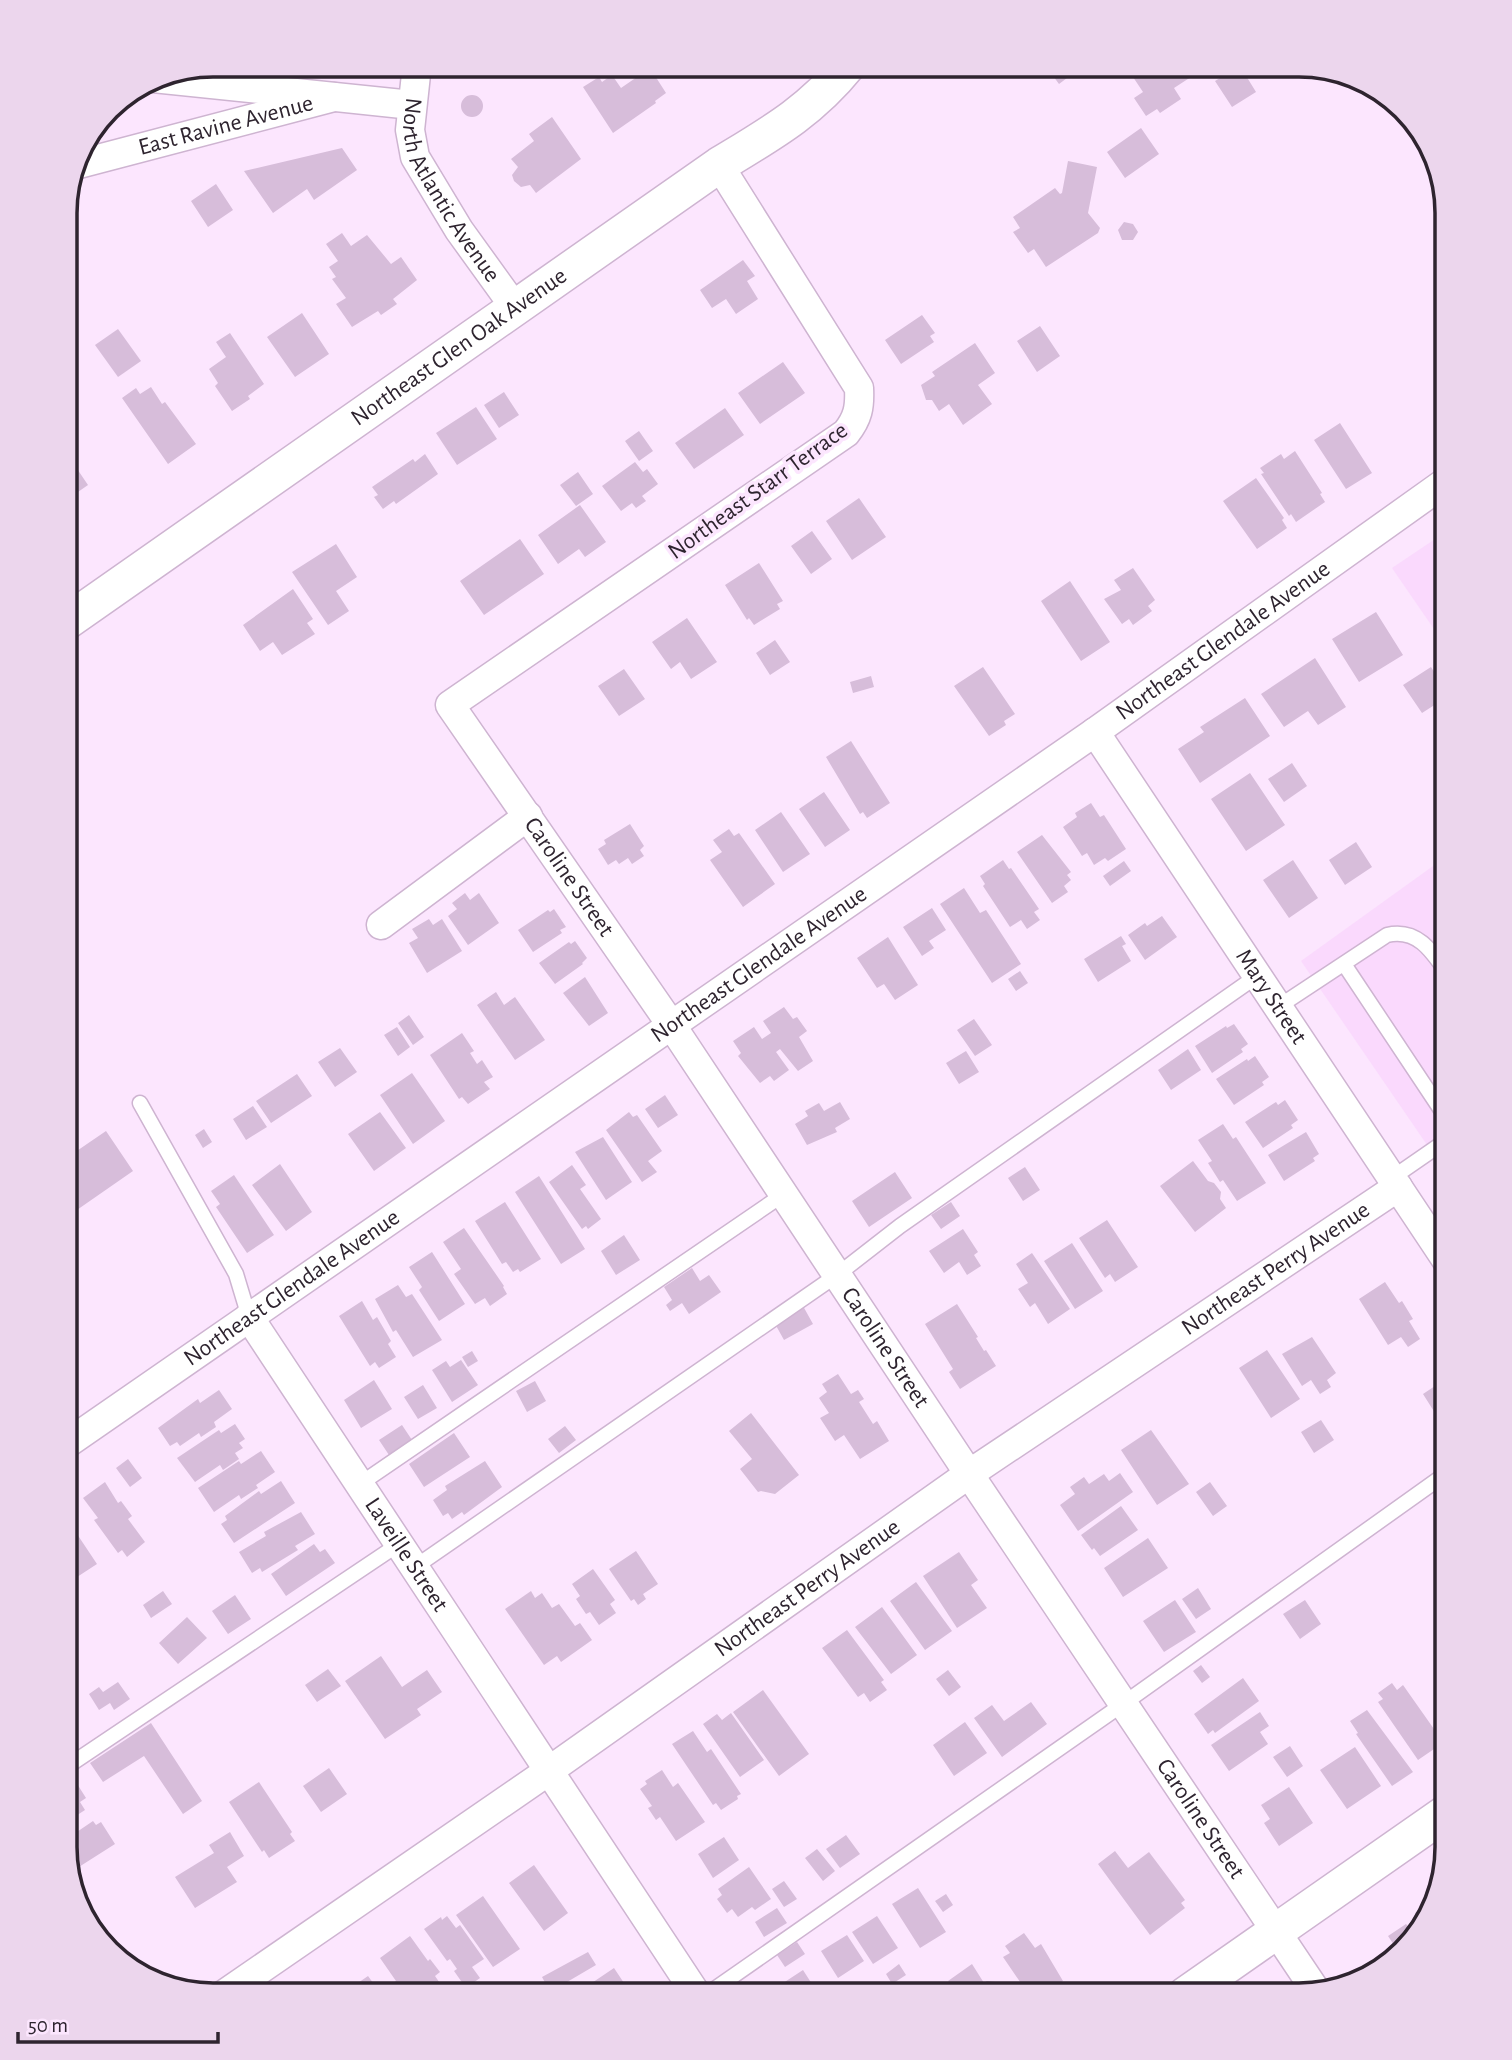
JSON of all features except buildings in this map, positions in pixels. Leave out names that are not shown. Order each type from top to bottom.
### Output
[{"type":"street","name":"North Atlantic Avenue","points":[[416,77],[410,139],[415,157],[459,230],[516,309]]},
{"type":"street","name":"Northeast Glen Oak Avenue","points":[[77,615],[719,165],[785,126],[826,91],[838,77]]},
{"type":"street","points":[[188,80],[412,105]]},
{"type":"street","name":"East Ravine Avenue","points":[[87,162],[334,97]]},
{"type":"street","name":"Northeast Starr Terrace","points":[[450,705],[846,433],[856,422],[860,407],[859,388],[719,165]]},
{"type":"street","name":"Northeast Glendale Avenue","points":[[77,1436],[1095,732],[1435,490]]},
{"type":"street","name":"Caroline Street","points":[[450,705],[672,1026],[1310,1982]]},
{"type":"street","name":"Mary Street","points":[[1095,732],[1435,1243]]},
{"type":"street","points":[[381,925],[528,816]]},
{"type":"street","name":"Northeast Perry Avenue","points":[[240,1983],[550,1770],[969,1474],[1395,1183]]},
{"type":"street","name":"Laveille Street","points":[[249,1317],[689,1983]]},
{"type":"street","points":[[1202,1983],[1435,1820]]},
{"type":"lane","points":[[1278,1007],[1387,935],[1405,934],[1424,943],[1435,957]]},
{"type":"lane","points":[[1344,964],[1435,1101]]},
{"type":"lane","points":[[415,1567],[837,1275],[900,1226],[1257,976]]},
{"type":"lane","name":"Laveille Street","points":[[140,1103],[236,1274],[249,1317]]},
{"type":"lane","points":[[1395,1183],[1435,1150]]},
{"type":"lane","points":[[360,1484],[784,1194]]},
{"type":"lane","points":[[723,1983],[1123,1704],[1435,1482]]},
{"type":"lane","points":[[77,1760],[399,1544]]},
{"type":"shaded area","points":[[1435,539],[1435,631],[1392,568]]},
{"type":"shaded area","points":[[1435,865],[1435,1156],[1301,961]]}]
